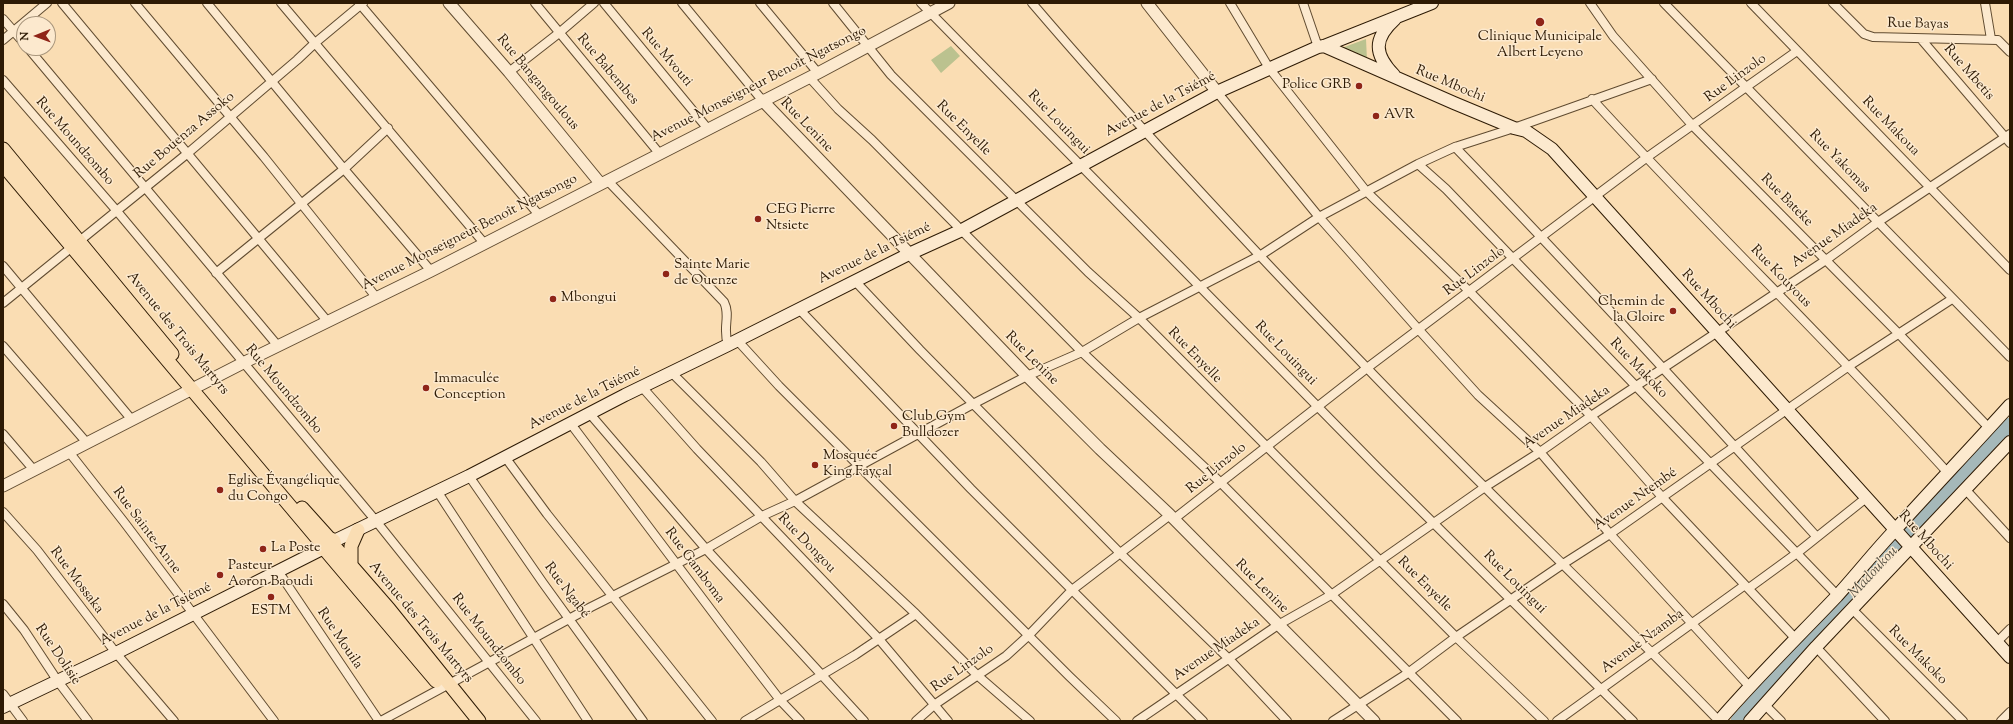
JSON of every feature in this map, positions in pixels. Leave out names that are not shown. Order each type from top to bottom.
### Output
[{"type":"main road","name":"Avenue de la Tsiémé","points":[[5,701],[57,680],[116,653],[328,545],[469,476],[642,387],[733,343],[799,308],[909,254],[962,230],[1081,165],[1146,132],[1217,92],[1321,46],[1432,3]]},
{"type":"main road","points":[[1399,15],[1384,31],[1380,37],[1378,45],[1381,60],[1399,80]]},
{"type":"main road","name":"Rue Mbochi","points":[[1321,46],[1514,128],[1526,131],[1552,150],[2010,657]]},
{"type":"main road","name":"Avenue des Trois Martyrs","points":[[3,149],[76,244],[194,388],[446,686],[479,721]]},
{"type":"main road","name":"Avenue des Trois Martyrs","points":[[3,164],[76,244]]},
{"type":"main road","points":[[1750,721],[1816,647],[1853,610],[1948,472],[2010,405]]},
{"type":"main road","points":[[1719,721],[1749,686],[1777,660],[1795,638],[1837,595],[1964,489],[2010,442]]},
{"type":"main road","points":[[351,564],[351,546],[358,530]]},
{"type":"main road","name":"Avenue des Trois Martyrs","points":[[328,545],[351,564],[446,686],[470,721]]},
{"type":"street","points":[[3,40],[47,3]]},
{"type":"street","points":[[62,3],[188,153],[258,240],[328,322]]},
{"type":"street","points":[[135,3],[302,204],[376,297]]},
{"type":"street","points":[[207,3],[271,82],[431,271]]},
{"type":"street","points":[[281,3],[484,243]]},
{"type":"street","name":"Rue Bangangoulous","points":[[449,3],[604,182]]},
{"type":"street","name":"Rue Babembes","points":[[535,3],[559,34],[659,153]]},
{"type":"street","points":[[509,72],[559,34],[594,3]]},
{"type":"street","name":"Rue Mvouti","points":[[604,3],[708,129]]},
{"type":"street","name":"Rue Lenine","points":[[682,3],[762,100],[1026,376],[1172,517],[1374,721]]},
{"type":"street","points":[[760,3],[838,109],[962,230],[1082,352],[1221,483],[1457,721]]},
{"type":"street","name":"Rue Enyelle","points":[[833,3],[891,74],[1088,272],[1139,318],[1265,447],[1456,637],[1544,721]]},
{"type":"street","name":"Rue Louingui","points":[[921,3],[930,14],[1081,165],[1318,407],[1633,721]]},
{"type":"street","name":"Avenue Monseigneur Benoît Ngatsongo","points":[[3,486],[33,469],[87,444],[243,363],[431,271],[539,214],[814,75],[949,3]]},
{"type":"street","points":[[1032,3],[1146,132],[1367,368],[1652,652],[1719,721]]},
{"type":"street","points":[[1147,3],[1319,217],[1478,395],[1540,452],[1610,534],[1749,686]]},
{"type":"street","points":[[1230,3],[1269,68],[1366,191],[1470,292],[1591,416],[1662,497],[1795,638]]},
{"type":"street","points":[[1303,3],[1321,46]]},
{"type":"street","name":"Rue Bateke","points":[[1590,3],[1613,36],[1693,126],[1899,334],[1989,428]]},
{"type":"street","name":"Rue Yakomas","points":[[1664,3],[1747,86],[1952,299],[2010,357]]},
{"type":"street","name":"Rue Makoua","points":[[1751,3],[2010,270]]},
{"type":"street","name":"Rue Bayas","points":[[1833,3],[1864,34],[1873,37],[1991,39]]},
{"type":"street","points":[[1985,3],[1991,39],[2002,43],[2010,52]]},
{"type":"street","points":[[361,4],[539,214]]},
{"type":"street","name":"Rue Bouenza Assoko","points":[[3,303],[144,187],[188,153],[297,60],[315,42],[361,4]]},
{"type":"street","points":[[3,19],[16,34]]},
{"type":"street","name":"Rue Mbetis","points":[[1921,39],[2008,138]]},
{"type":"street","name":"Rue Linzolo","points":[[916,721],[934,705],[1006,656],[1029,635],[1072,590],[1221,483],[1367,368],[1513,260],[1646,158],[1797,51]]},
{"type":"street","points":[[35,56],[278,346]]},
{"type":"street","points":[[380,721],[570,619],[706,549],[762,516],[795,501],[1026,376],[1082,352],[1139,318],[1261,255],[1319,217],[1418,164],[1454,147],[1514,128],[1592,99],[1652,79]]},
{"type":"street","name":"Rue Moundzombo","points":[[3,80],[116,210],[376,521],[536,721]]},
{"type":"street","name":"Rue Kouyous","points":[[1592,99],[1646,158],[1849,366],[1948,472]]},
{"type":"street","points":[[216,273],[344,169],[388,128]]},
{"type":"street","name":"Avenue Miadeka","points":[[1137,721],[1278,625],[1332,595],[1485,487],[1540,452],[1591,416],[1826,260],[1878,222],[2008,138]]},
{"type":"street","points":[[1454,147],[1664,367],[1733,447],[1816,536]]},
{"type":"street","name":"Rue Makoko","points":[[1418,164],[1446,189],[1513,260],[1637,386],[1710,465],[1837,595]]},
{"type":"street","points":[[604,182],[724,302],[728,313],[725,330],[733,343],[779,386],[1116,721]]},
{"type":"street","points":[[3,266],[132,420]]},
{"type":"street","points":[[855,281],[973,404],[1121,554],[1229,659],[1287,721]]},
{"type":"street","name":"Avenue Ntembé","points":[[1334,721],[1408,673],[1456,637],[1610,534],[1849,366],[1952,299]]},
{"type":"street","points":[[799,308],[918,434],[1203,721]]},
{"type":"street","points":[[3,346],[87,444]]},
{"type":"street","points":[[672,373],[761,462],[795,501],[916,614],[977,675],[1030,721]]},
{"type":"street","name":"Rue Dongou","points":[[642,387],[697,449],[878,638],[948,721]]},
{"type":"street","points":[[590,414],[706,549],[864,721]]},
{"type":"street","name":"Rue Gamboma","points":[[571,424],[780,700],[800,721]]},
{"type":"street","points":[[3,434],[33,469]]},
{"type":"street","name":"Rue Sainte-Anne","points":[[69,452],[124,522],[192,615],[274,721]]},
{"type":"street","points":[[505,457],[547,514],[612,597],[668,664],[712,721]]},
{"type":"street","name":"Rue Ngabé","points":[[469,476],[543,583],[644,721]]},
{"type":"street","points":[[1964,489],[2010,538]]},
{"type":"street","points":[[437,491],[588,721]]},
{"type":"street","name":"Avenue Nzamba","points":[[1557,721],[1691,623],[1797,553],[1816,536],[1866,498]]},
{"type":"street","name":"Rue Mossaka","points":[[3,512],[36,550],[116,653],[174,721]]},
{"type":"street","name":"Rue Mouila","points":[[278,571],[380,721]]},
{"type":"street","name":"Rue Dolisie","points":[[3,604],[24,630],[57,680],[88,721]]},
{"type":"street","name":"Rue Makoko","points":[[1853,610],[1962,721]]},
{"type":"street","points":[[745,721],[855,655],[878,638],[897,628],[916,614]]},
{"type":"street","points":[[1997,642],[2010,629]]},
{"type":"street","points":[[1816,647],[1885,721]]},
{"type":"street","points":[[5,701],[23,721]]},
{"type":"street","points":[[1765,705],[1781,721]]},
{"type":"street","points":[[2001,721],[2010,712]]},
{"type":"green space","points":[[1366,39],[1367,60],[1339,49]]},
{"type":"green space","points":[[951,46],[960,56],[941,73],[931,60]]},
{"type":"waterway","name":"Madoukou","points":[[1738,721],[1808,643],[2010,425]]},
{"type":"place","name":"Clinique Municipale Albert Leyeno","points":[[1540,22]]},
{"type":"place","name":"Police GRB","points":[[1359,86]]},
{"type":"place","name":"AVR","points":[[1376,116]]},
{"type":"place","name":"CEG Pierre Ntsiete","points":[[758,219]]},
{"type":"place","name":"Sainte Marie de Ouenze","points":[[666,274]]},
{"type":"place","name":"Mbongui","points":[[553,299]]},
{"type":"place","name":"Chemin de la Gloire","points":[[1673,311]]},
{"type":"place","name":"Immaculée Conception","points":[[426,388]]},
{"type":"place","name":"Club Gym Bulldozer","points":[[894,426]]},
{"type":"place","name":"Mosquée King Fayçal","points":[[815,465]]},
{"type":"place","name":"Eglise Évangélique du Congo","points":[[220,490]]},
{"type":"place","name":"La Poste","points":[[263,549]]},
{"type":"place","name":"Pasteur Aoron Baoudi","points":[[220,575]]},
{"type":"place","name":"ESTM","points":[[271,597]]}]
